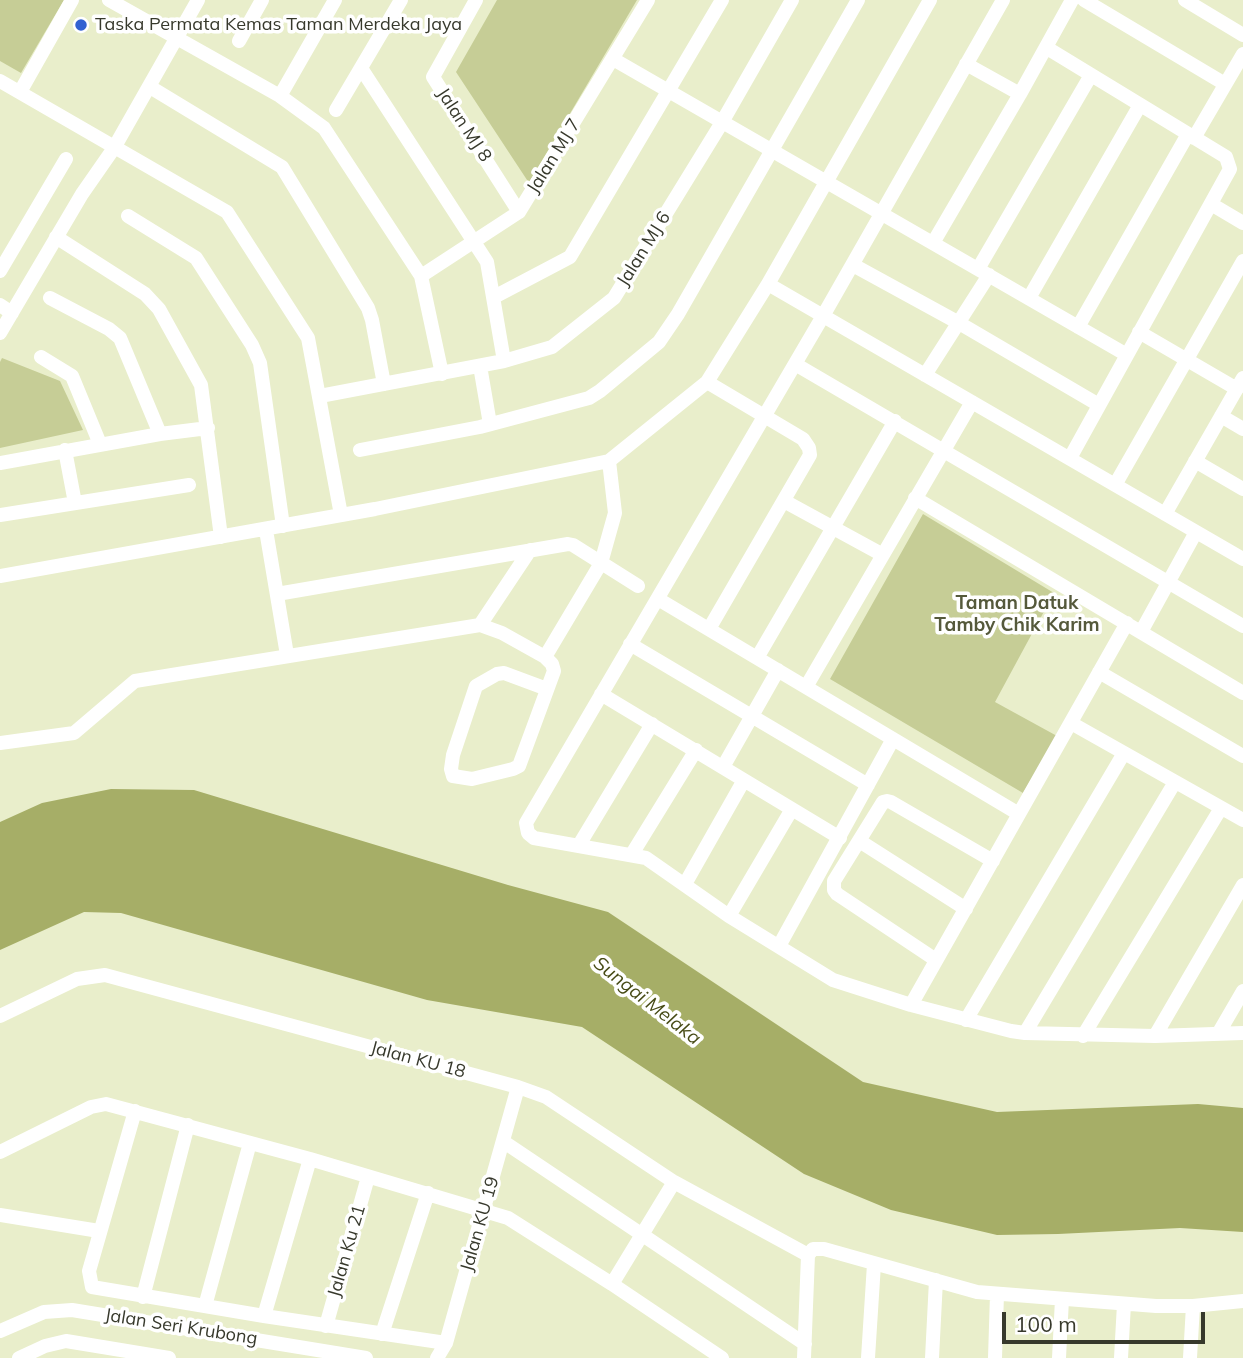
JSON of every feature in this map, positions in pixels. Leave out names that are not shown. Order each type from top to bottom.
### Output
[{"type":"street","points":[[20,92],[72,0]]},
{"type":"street","points":[[109,0],[280,96],[324,128],[421,276],[442,374]]},
{"type":"street","points":[[0,333],[6,309],[114,148],[198,0]]},
{"type":"street","points":[[239,41],[262,0]]},
{"type":"street","points":[[280,96],[335,0]]},
{"type":"street","points":[[336,110],[401,0]]},
{"type":"street","name":"Jalan MJ 8","points":[[476,0],[433,77],[519,212]]},
{"type":"street","name":"Jalan MJ 7","points":[[421,276],[519,212],[648,0]]},
{"type":"street","points":[[494,297],[570,257],[722,0]]},
{"type":"street","name":"Jalan MJ 6","points":[[320,396],[504,361],[552,347],[614,298],[721,124],[792,0]]},
{"type":"street","points":[[360,450],[489,424],[589,398],[659,342],[678,314],[858,0]]},
{"type":"street","points":[[0,576],[266,530],[609,461],[706,382],[768,284],[930,0]]},
{"type":"street","points":[[1003,0],[796,364],[526,823],[528,832],[534,838],[646,858],[729,916],[833,980],[911,1006],[1026,1032],[1083,1036],[1243,1033]]},
{"type":"street","points":[[933,243],[1047,48],[1072,0]]},
{"type":"street","points":[[1084,0],[1225,85]]},
{"type":"street","points":[[1185,0],[1243,35]]},
{"type":"street","points":[[1047,48],[1226,158],[1230,169],[1069,458]]},
{"type":"street","points":[[1078,327],[1243,54]]},
{"type":"street","points":[[613,60],[1127,355]]},
{"type":"street","points":[[966,64],[1020,94]]},
{"type":"street","points":[[361,68],[487,262],[504,361]]},
{"type":"street","points":[[925,375],[959,323],[983,272],[1091,75]]},
{"type":"street","points":[[0,81],[227,212],[308,338],[341,515]]},
{"type":"street","points":[[150,87],[282,167],[368,308],[384,384]]},
{"type":"street","points":[[1029,298],[1140,105]]},
{"type":"street","points":[[0,271],[66,159]]},
{"type":"street","points":[[1210,204],[1243,223]]},
{"type":"street","points":[[128,216],[196,258],[252,345],[260,363],[283,526]]},
{"type":"street","points":[[56,237],[145,294],[159,309],[201,385],[221,537]]},
{"type":"street","points":[[1115,485],[1243,261]]},
{"type":"street","points":[[853,265],[1099,405]]},
{"type":"street","points":[[768,284],[1243,559]]},
{"type":"street","points":[[50,298],[110,329],[120,338],[160,434]]},
{"type":"street","points":[[1139,332],[1185,359],[1240,384],[1165,513]]},
{"type":"street","points":[[41,357],[72,376],[100,444]]},
{"type":"street","points":[[796,364],[1243,626]]},
{"type":"street","points":[[480,366],[489,424]]},
{"type":"street","points":[[706,382],[803,439],[809,447],[810,455],[709,629]]},
{"type":"street","points":[[806,687],[972,402]]},
{"type":"street","points":[[1222,416],[1243,429]]},
{"type":"street","points":[[757,658],[895,421]]},
{"type":"street","points":[[0,463],[100,444],[208,428]]},
{"type":"street","points":[[65,450],[75,503]]},
{"type":"street","points":[[545,657],[601,563],[615,513],[609,461]]},
{"type":"street","points":[[1195,461],[1243,489]]},
{"type":"street","points":[[0,515],[189,485]]},
{"type":"street","points":[[915,498],[1241,688]]},
{"type":"street","points":[[784,501],[883,555]]},
{"type":"street","points":[[266,530],[287,655]]},
{"type":"street","points":[[1141,632],[1196,532]]},
{"type":"street","points":[[277,594],[573,545],[638,586]]},
{"type":"street","points":[[480,625],[530,550]]},
{"type":"street","points":[[658,598],[1019,814]]},
{"type":"street","points":[[911,1006],[1127,623]]},
{"type":"street","points":[[0,743],[74,733],[135,681],[480,625],[502,633],[545,657],[552,664],[554,671],[519,766],[472,779],[453,776],[451,769],[453,755],[476,686],[504,673],[547,689]]},
{"type":"street","points":[[630,645],[868,785]]},
{"type":"street","points":[[723,767],[778,670]]},
{"type":"street","points":[[1099,672],[1243,756]]},
{"type":"street","points":[[601,694],[840,838]]},
{"type":"street","points":[[1071,723],[1243,820]]},
{"type":"street","points":[[579,845],[652,724]]},
{"type":"street","points":[[779,946],[893,739]]},
{"type":"street","points":[[632,854],[696,750]]},
{"type":"street","points":[[965,1020],[1124,753]]},
{"type":"street","points":[[685,884],[744,780]]},
{"type":"street","points":[[1026,1032],[1175,782]]},
{"type":"street","points":[[936,960],[837,894],[834,881],[883,802],[891,802],[993,861]]},
{"type":"street","points":[[1083,1036],[1221,808]]},
{"type":"street","points":[[729,916],[792,809]]},
{"type":"street","points":[[860,842],[965,909]]},
{"type":"street","points":[[1155,1036],[1243,885]]},
{"type":"street","name":"Jalan KU 18","points":[[0,1016],[77,979],[105,975],[518,1087],[546,1097],[674,1182],[808,1255]]},
{"type":"street","points":[[1218,1034],[1243,991]]},
{"type":"street","name":"Jalan KU 19","points":[[437,1358],[446,1343],[518,1087]]},
{"type":"street","points":[[0,1152],[90,1107],[106,1104],[310,1159],[508,1218],[722,1358]]},
{"type":"street","points":[[135,1111],[89,1271],[92,1287],[446,1343]]},
{"type":"street","points":[[142,1297],[188,1125]]},
{"type":"street","points":[[504,1142],[642,1233],[805,1351]]},
{"type":"street","points":[[205,1306],[250,1143]]},
{"type":"street","points":[[264,1316],[310,1159]]},
{"type":"street","name":"Jalan Ku 21","points":[[326,1326],[368,1177]]},
{"type":"street","points":[[611,1284],[674,1182]]},
{"type":"street","points":[[382,1334],[428,1193]]},
{"type":"street","points":[[0,1215],[99,1231]]},
{"type":"street","points":[[805,1351],[808,1255],[813,1249],[824,1249],[976,1292],[1124,1304],[1193,1306],[1243,1301]]},
{"type":"street","points":[[868,1358],[874,1264]]},
{"type":"street","points":[[932,1358],[936,1280]]},
{"type":"street","points":[[995,1358],[997,1294]]},
{"type":"street","points":[[1059,1358],[1062,1299]]},
{"type":"street","points":[[1121,1358],[1124,1304]]},
{"type":"street","points":[[1190,1358],[1193,1306]]},
{"type":"street","name":"Jalan Seri Krubong","points":[[0,1331],[44,1312],[72,1310],[282,1351],[366,1358]]},
{"type":"street","points":[[19,1358],[45,1346],[66,1341],[169,1358]]},
{"type":"shaded area","points":[[0,0],[64,0],[21,73],[0,61]]},
{"type":"shaded area","points":[[497,0],[637,0],[529,183],[456,72]]},
{"type":"shaded area","points":[[2,358],[60,381],[83,430],[0,448]]},
{"type":"shaded area","points":[[923,514],[1054,593],[995,702],[1057,736],[1023,793],[830,679]]},
{"type":"water","name":"Sungai Melaka","points":[[111,789],[194,790],[508,885],[608,912],[863,1082],[997,1112],[1198,1104],[1243,1108],[1243,1232],[1180,1228],[997,1235],[891,1210],[804,1174],[582,1027],[427,1000],[121,913],[84,912],[0,950],[0,822],[42,803]]},
{"type":"place","name":"Taska Permata Kemas Taman Merdeka Jaya","points":[[81,25]]},
{"type":"district","name":"Taman Datuk Tamby Chik Karim","points":[[1017,614]]}]
